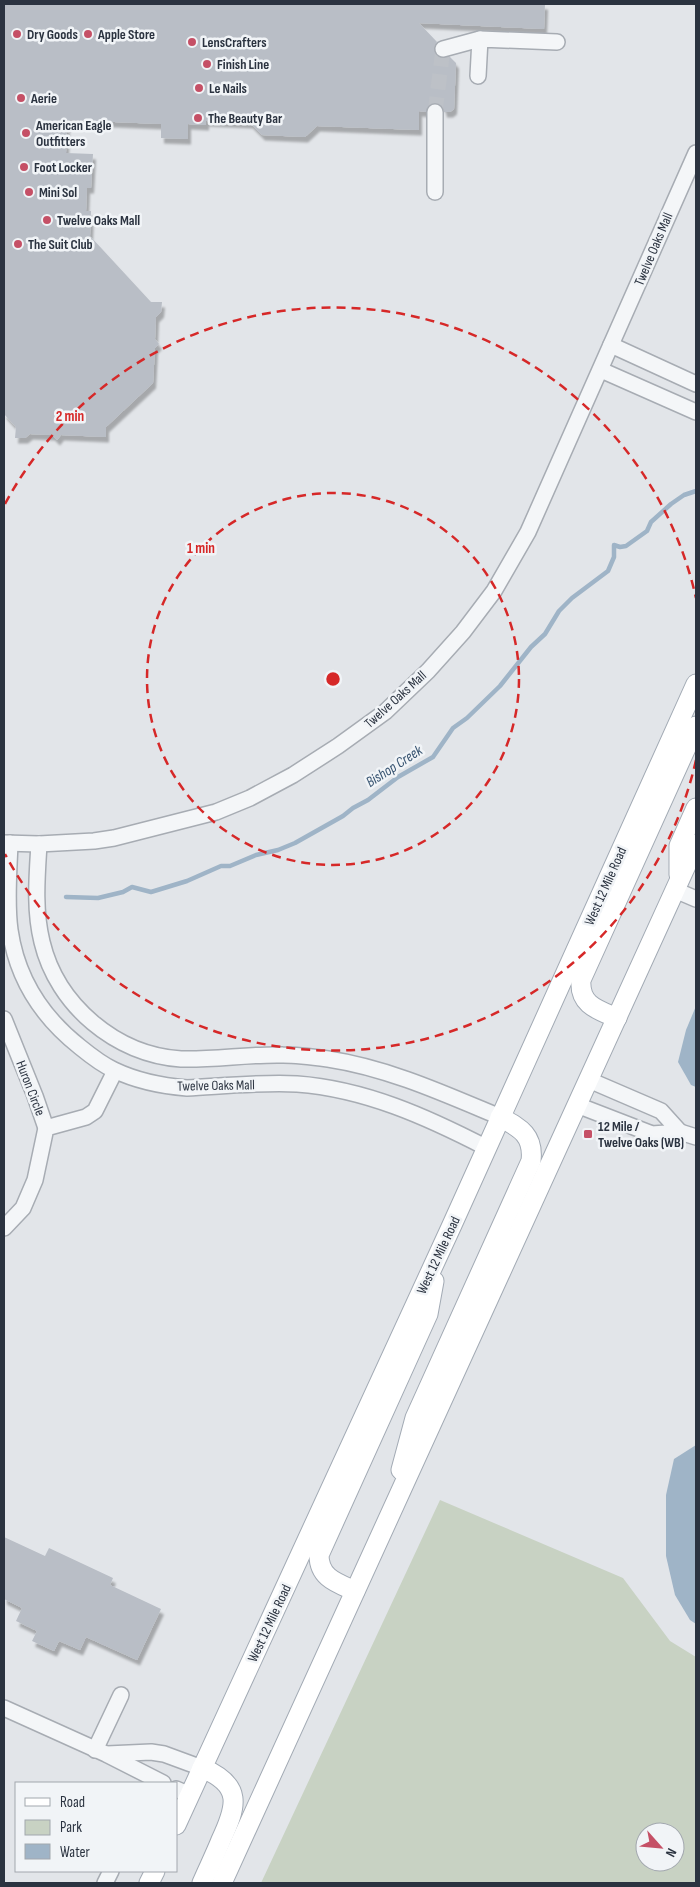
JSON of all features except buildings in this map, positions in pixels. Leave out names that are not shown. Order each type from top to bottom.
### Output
[{"type":"main road","name":"West 12 Mile Road","points":[[178,1816],[183,1792],[202,1768],[487,1148],[696,684]]},
{"type":"main road","points":[[617,1018],[591,1006],[585,1001],[582,995],[581,980],[696,726]]},
{"type":"main road","points":[[677,887],[679,846],[696,808]]},
{"type":"main road","points":[[222,1883],[696,844]]},
{"type":"main road","points":[[387,1522],[415,1418],[531,1161],[531,1144],[528,1137],[516,1126],[500,1118]]},
{"type":"main road","points":[[355,1591],[331,1581],[325,1576],[319,1562],[319,1555],[428,1314],[439,1253]]},
{"type":"main road","points":[[202,1768],[218,1774],[223,1779],[228,1785],[234,1801],[231,1820],[202,1883]]},
{"type":"street","points":[[478,76],[480,39]]},
{"type":"street","points":[[443,49],[480,39],[557,42]]},
{"type":"street","points":[[435,112],[435,192]]},
{"type":"street","name":"Twelve Oaks Mall","points":[[487,1148],[420,1116],[374,1098],[347,1091],[278,1083],[187,1088],[159,1085],[115,1071],[99,1062],[60,1031],[40,1008],[22,974],[10,930],[7,843],[39,844],[94,841],[114,838],[216,812],[250,798],[293,775],[338,746],[385,712],[428,671],[463,632],[494,591],[528,532],[696,153]]},
{"type":"street","points":[[612,345],[696,384]]},
{"type":"street","points":[[601,370],[696,412]]},
{"type":"street","name":"Twelve Oaks Mall","points":[[39,844],[37,876],[38,921],[47,959],[61,987],[72,1002],[91,1021],[110,1035],[126,1044],[167,1057],[193,1059],[284,1055],[352,1063],[387,1073],[500,1118]]},
{"type":"street","points":[[677,887],[696,899]]},
{"type":"street","name":"Huron Circle","points":[[4,1019],[46,1128],[35,1180],[23,1208],[4,1228]]},
{"type":"street","name":"Huron Circle","points":[[46,1128],[86,1118],[95,1111],[115,1071]]},
{"type":"street","points":[[589,1080],[661,1111],[680,1132]]},
{"type":"street","points":[[577,1105],[652,1134],[680,1132],[696,1137]]},
{"type":"street","points":[[100,1752],[121,1695]]},
{"type":"street","points":[[4,1708],[100,1752],[142,1778],[159,1782]]},
{"type":"street","points":[[100,1752],[151,1752],[170,1756],[202,1768]]},
{"type":"green space","points":[[440,1500],[623,1578],[670,1641],[696,1657],[696,1883],[261,1883]]},
{"type":"water","points":[[696,1006],[696,1087],[691,1085],[678,1062],[686,1030]]},
{"type":"water","points":[[696,1445],[696,1624],[690,1620],[675,1595],[666,1556],[666,1495],[674,1459]]},
{"type":"waterway","name":"Bishop Creek","points":[[66,897],[98,898],[123,892],[132,887],[151,892],[187,881],[221,866],[230,866],[256,855],[278,850],[295,843],[368,800],[398,777],[433,757],[453,728],[467,718],[500,686],[531,647],[545,634],[559,611],[572,598],[608,571],[614,557],[614,545],[626,546],[647,531],[651,522],[671,504],[684,495],[696,491]]},
{"type":"tunnel","points":[[435,112],[443,49]]},
{"type":"place","name":"Dry Goods","points":[[17,34]]},
{"type":"place","name":"Apple Store","points":[[88,34]]},
{"type":"place","name":"LensCrafters","points":[[192,42]]},
{"type":"place","name":"Finish Line","points":[[207,64]]},
{"type":"place","name":"Le Nails","points":[[199,88]]},
{"type":"place","name":"Aerie","points":[[21,98]]},
{"type":"place","name":"The Beauty Bar","points":[[198,118]]},
{"type":"place","name":"American Eagle Outfitters","points":[[26,133]]},
{"type":"place","name":"Foot Locker","points":[[24,167]]},
{"type":"place","name":"Mini Sol","points":[[29,192]]},
{"type":"place","name":"Twelve Oaks Mall","points":[[47,220]]},
{"type":"place","name":"The Suit Club","points":[[18,244]]},
{"type":"place","name":"12 Mile / Twelve Oaks (WB)","points":[[588,1134]]}]
